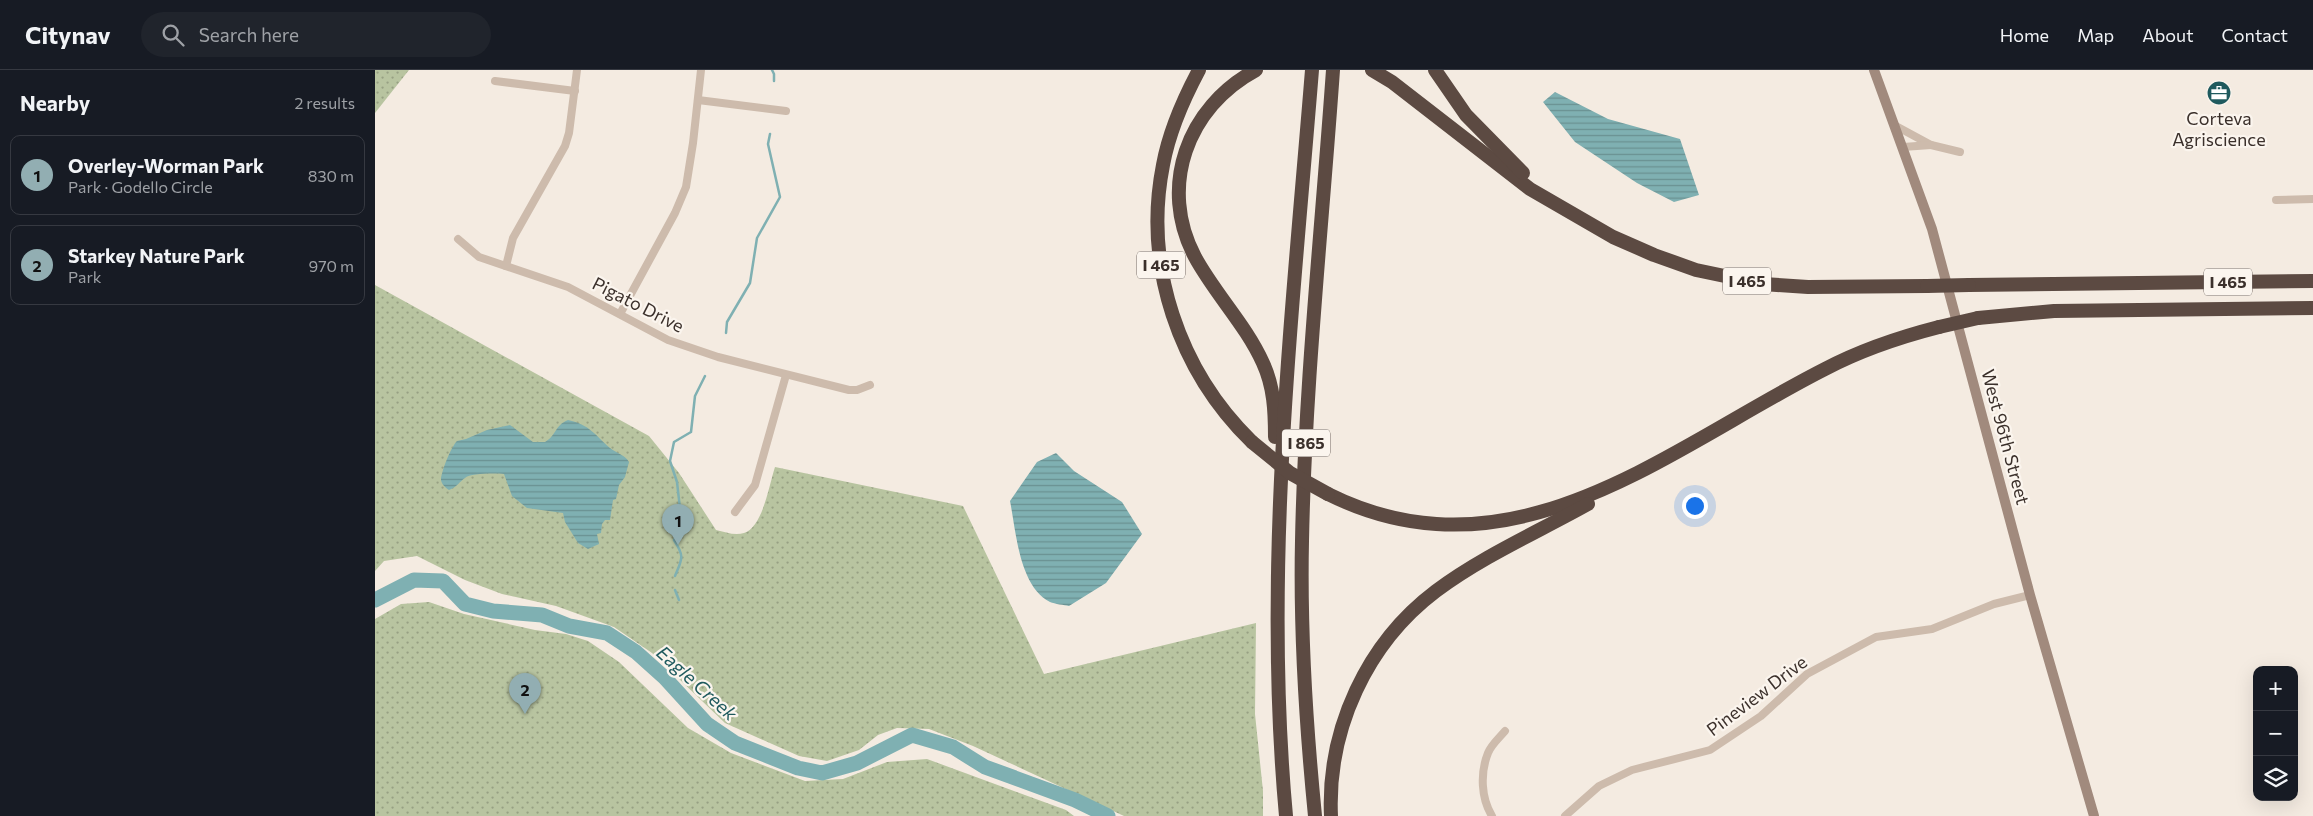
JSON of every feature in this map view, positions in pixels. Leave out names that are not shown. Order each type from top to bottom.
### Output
[{"type":"highway","name":"I 465","points":[[1199,70],[1174,124],[1163,166],[1158,214],[1161,265],[1174,320],[1193,365],[1219,405],[1253,442],[1290,473],[1328,494],[1369,511],[1397,518],[1433,523],[1483,524],[1527,517],[1567,505],[1645,468],[1826,368],[1880,345],[1939,327],[1978,318],[2054,311],[2313,308]]},
{"type":"highway","points":[[1256,70],[1224,92],[1199,122],[1182,163],[1179,200],[1183,227],[1194,255],[1259,353],[1267,371],[1275,411],[1278,511]]},
{"type":"highway","name":"I 865","points":[[1286,816],[1277,671],[1278,511],[1312,70]]},
{"type":"highway","name":"I 865","points":[[1315,816],[1304,678],[1302,540],[1307,433],[1333,70]]},
{"type":"highway","points":[[1372,70],[1398,86],[1530,189],[1578,217]]},
{"type":"highway","name":"I 465","points":[[1435,70],[1466,114],[1496,148],[1534,183],[1578,217],[1613,237],[1654,256],[1696,270],[1742,280],[1809,287],[2313,281]]},
{"type":"highway","points":[[1331,816],[1331,780],[1334,758],[1351,701],[1375,656],[1407,617],[1437,590],[1460,575],[1601,496],[1645,468]]},
{"type":"main road","name":"West 96th Street","points":[[1875,70],[1933,229],[2030,596],[2094,816]]},
{"type":"street","points":[[506,266],[513,238],[562,155],[569,133],[577,70]]},
{"type":"street","points":[[620,314],[675,213],[686,187],[701,70]]},
{"type":"street","points":[[495,81],[575,91]]},
{"type":"street","points":[[698,100],[786,111]]},
{"type":"street","points":[[1894,125],[1931,145],[1961,152]]},
{"type":"street","points":[[1903,147],[1931,145]]},
{"type":"street","points":[[2277,200],[2313,200]]},
{"type":"street","name":"Pigato Drive","points":[[457,239],[479,257],[568,287],[668,340],[718,357],[849,390],[857,390],[870,385]]},
{"type":"street","points":[[735,512],[755,484],[786,375]]},
{"type":"street","name":"Pineview Drive","points":[[1565,816],[1599,786],[1632,770],[1709,750],[1761,716],[1807,674],[1877,637],[1932,629],[1993,604],[2030,596]]},
{"type":"street","points":[[1491,816],[1483,795],[1483,775],[1488,752],[1505,731]]},
{"type":"green space","points":[[375,70],[409,70],[375,113]]},
{"type":"green space","points":[[375,285],[649,436],[679,473],[716,530],[737,534],[751,529],[761,514],[775,467],[963,506],[1044,674],[1256,623],[1255,714],[1263,791],[1263,816],[1124,816],[973,746],[929,729],[897,728],[878,735],[859,750],[827,761],[799,756],[725,723],[652,653],[614,627],[556,606],[502,594],[465,580],[417,556],[384,561],[375,571]]},
{"type":"green space","points":[[429,602],[464,614],[535,630],[566,634],[588,641],[619,662],[688,728],[731,753],[805,781],[843,779],[887,762],[927,759],[1066,810],[1074,816],[375,816],[375,619],[401,604]]},
{"type":"water","points":[[1555,92],[1608,119],[1680,139],[1699,195],[1674,202],[1637,183],[1575,142],[1543,102]]},
{"type":"water","points":[[568,420],[587,427],[629,462],[625,477],[619,485],[616,499],[613,500],[610,520],[605,520],[602,524],[601,533],[597,534],[599,544],[588,549],[578,543],[565,522],[563,513],[527,508],[512,496],[504,474],[468,476],[449,490],[442,483],[441,476],[444,466],[457,441],[487,430],[510,425],[533,442],[545,442],[549,440],[560,425]]},
{"type":"water","points":[[1056,453],[1074,471],[1122,502],[1142,534],[1106,583],[1069,606],[1050,602],[1032,584],[1025,571],[1017,542],[1010,501],[1037,462]]},
{"type":"waterway","points":[[772,70],[774,81]]},
{"type":"waterway","points":[[726,333],[727,322],[750,283],[757,238],[780,197],[768,144],[770,134]]},
{"type":"waterway","points":[[675,576],[681,554],[674,540],[682,526],[677,482],[670,461],[674,442],[691,432],[695,396],[705,376]]},
{"type":"waterway","name":"Eagle Creek","points":[[375,600],[414,580],[443,581],[465,604],[493,611],[542,615],[569,626],[607,633],[636,652],[665,678],[707,724],[735,743],[798,768],[822,773],[857,763],[912,735],[953,747],[985,767],[1075,800],[1108,816]]},
{"type":"waterway","points":[[675,590],[679,600]]},
{"type":"place","name":"Corteva Agriscience","points":[[2219,93]]},
{"type":"place","name":"Overley-Worman Park","points":[[678,545]]},
{"type":"place","name":"Starkey Nature Park","points":[[525,714]]}]
